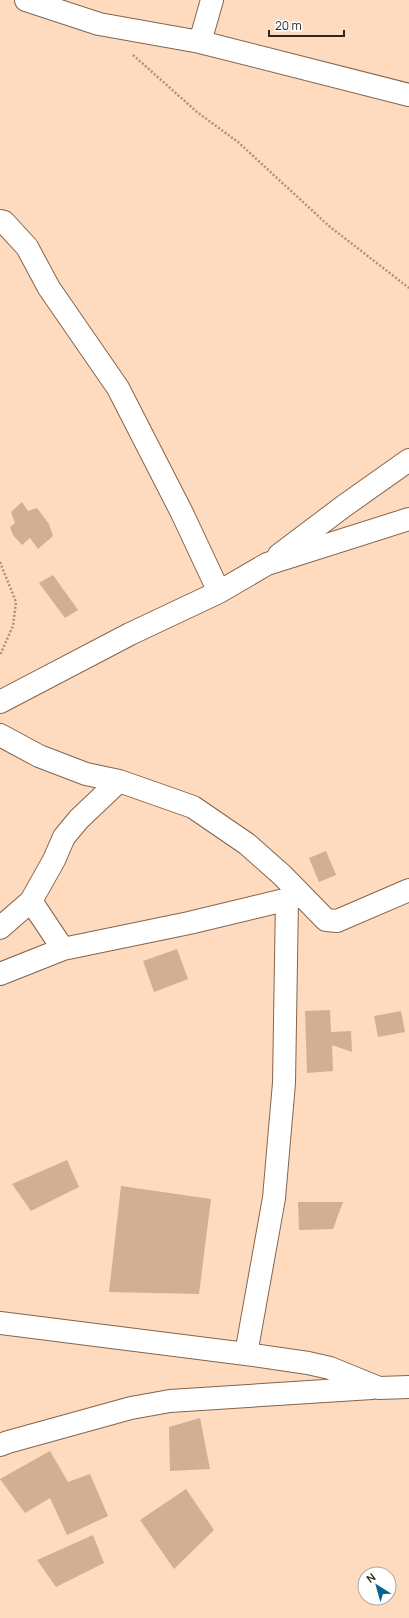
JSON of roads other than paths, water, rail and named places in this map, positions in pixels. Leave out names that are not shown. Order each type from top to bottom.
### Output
[{"type":"street","points":[[26,0],[99,24],[200,42],[409,96]]},
{"type":"street","points":[[200,42],[212,0]]},
{"type":"street","points":[[0,221],[4,222],[27,247],[50,288],[118,388],[182,513],[219,592]]},
{"type":"street","points":[[0,702],[130,634],[219,592],[267,564],[344,506],[409,460]]},
{"type":"street","points":[[267,564],[409,519]]},
{"type":"street","points":[[0,735],[39,756],[86,774],[119,781],[193,807],[247,844],[282,875],[294,897],[326,920],[337,921],[409,890]]},
{"type":"street","points":[[0,928],[31,901],[64,837],[79,820],[119,781]]},
{"type":"street","points":[[0,974],[63,949],[189,923],[294,897]]},
{"type":"street","points":[[246,1354],[274,1198],[284,1083],[294,897]]},
{"type":"street","points":[[31,901],[63,949]]},
{"type":"street","points":[[0,1323],[308,1363],[330,1368],[379,1388]]},
{"type":"street","points":[[0,1445],[131,1408],[170,1401],[409,1386]]}]
